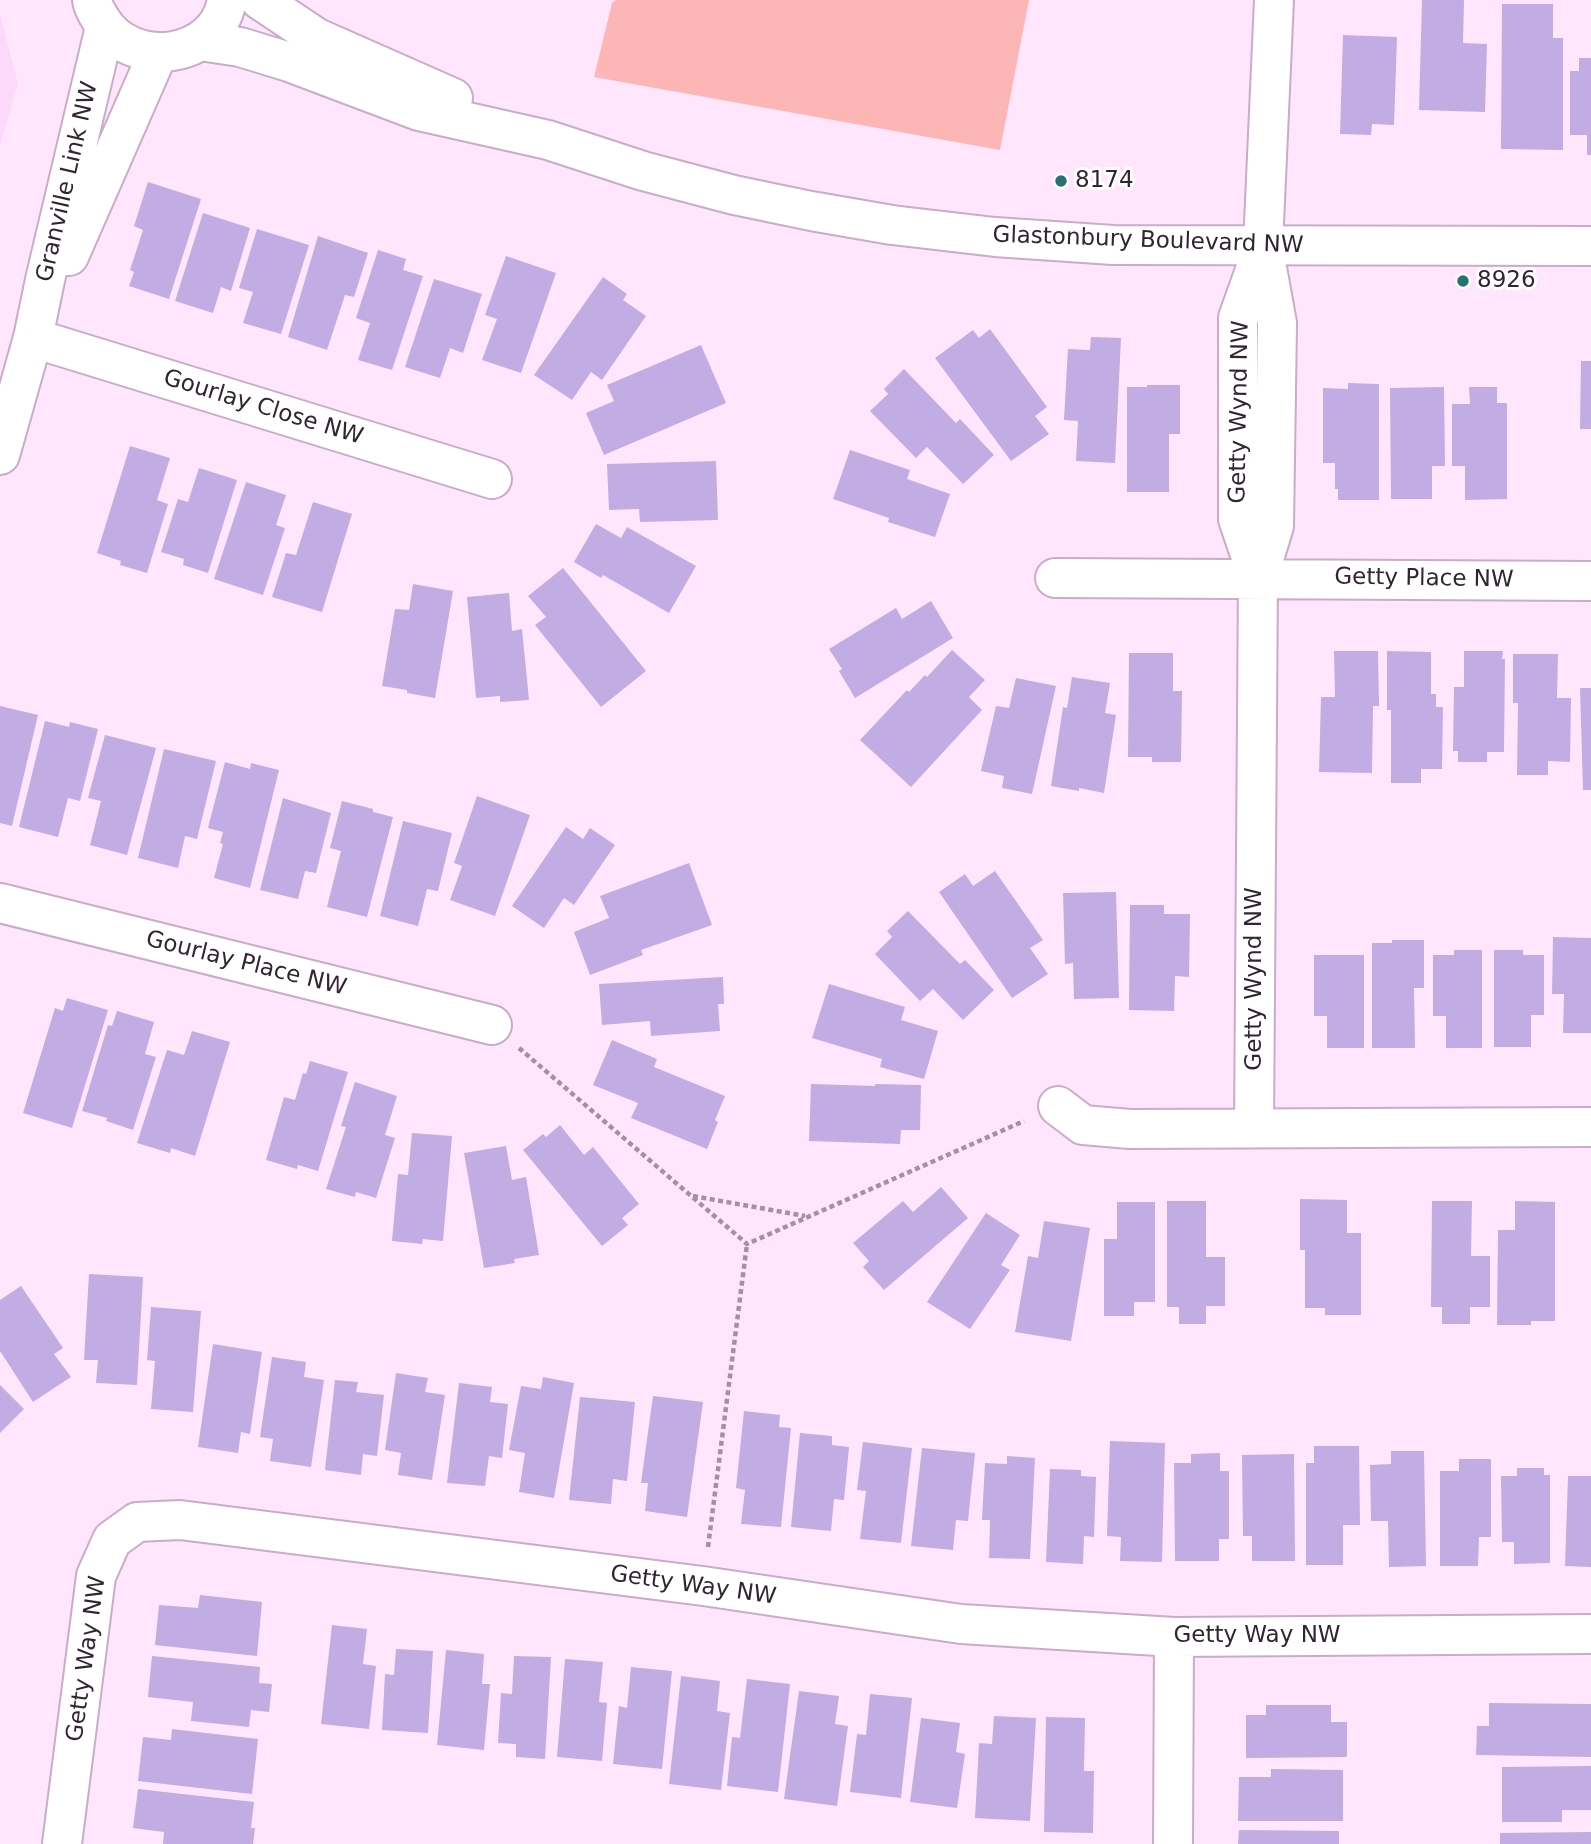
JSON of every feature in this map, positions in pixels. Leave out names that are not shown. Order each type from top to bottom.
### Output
[{"type":"street","points":[[200,41],[215,27],[226,8],[227,0]]},
{"type":"street","name":"Glastonbury Boulevard NW","points":[[260,0],[317,38],[548,140]]},
{"type":"street","name":"Getty Wynd NW","points":[[1254,1128],[1258,578],[1274,526],[1278,323],[1263,246],[1273,0]]},
{"type":"street","points":[[99,13],[120,40],[138,49],[158,53]]},
{"type":"street","name":"Granville Link NW","points":[[0,455],[33,338],[99,13]]},
{"type":"street","name":"Glastonbury Boulevard NW","points":[[158,53],[180,50],[200,41],[240,47],[289,62],[419,111],[548,140],[643,171],[734,195],[892,225],[995,237],[1113,245],[1591,246]]},
{"type":"street","name":"Granville Link NW","points":[[33,338],[158,53]]},
{"type":"street","name":"Gourlay Close NW","points":[[33,338],[492,479]]},
{"type":"street","points":[[1055,578],[1258,578]]},
{"type":"street","name":"Getty Place NW","points":[[1258,578],[1591,581]]},
{"type":"street","name":"Gourlay Place NW","points":[[0,903],[492,1025]]},
{"type":"street","points":[[1058,1106],[1083,1125],[1130,1129],[1591,1127]]},
{"type":"street","name":"Getty Way NW","points":[[62,1844],[96,1576],[112,1540],[137,1522],[180,1520],[704,1586],[961,1624],[1174,1637],[1591,1634]]},
{"type":"street","points":[[1173,1844],[1174,1637]]},
{"type":"path","points":[[492,1025],[747,1244]]},
{"type":"path","points":[[747,1244],[1058,1106]]},
{"type":"path","points":[[692,1196],[808,1217]]},
{"type":"path","points":[[704,1586],[747,1244]]},
{"type":"shaded area","points":[[616,0],[1029,0],[1000,150],[594,77],[612,3]]},
{"type":"shaded area","points":[[0,14],[18,84],[0,146]]},
{"type":"building","points":[[1422,0],[1464,0],[1463,43],[1487,44],[1485,112],[1419,110]]},
{"type":"building","points":[[1502,4],[1553,4],[1553,38],[1563,38],[1563,150],[1501,149]]},
{"type":"building","points":[[1343,35],[1397,37],[1394,125],[1372,124],[1371,135],[1340,134]]},
{"type":"building","points":[[1579,58],[1591,58],[1591,155],[1587,155],[1587,135],[1570,135],[1570,71],[1579,71]]},
{"type":"building","points":[[148,182],[201,199],[169,299],[129,286],[134,272],[130,270],[143,230],[134,226]]},
{"type":"building","points":[[203,213],[250,228],[231,291],[221,287],[213,313],[175,301]]},
{"type":"building","points":[[257,229],[309,245],[281,334],[243,323],[253,292],[239,288]]},
{"type":"building","points":[[318,236],[368,253],[354,297],[345,295],[327,350],[288,337]]},
{"type":"building","points":[[378,250],[406,259],[403,270],[423,276],[392,370],[358,360],[370,323],[356,318]]},
{"type":"building","points":[[506,256],[556,273],[521,373],[482,360],[497,319],[485,315]]},
{"type":"building","points":[[603,277],[627,294],[623,300],[646,316],[602,380],[591,372],[572,400],[534,375]]},
{"type":"building","points":[[434,279],[482,294],[463,353],[450,348],[440,378],[405,367]]},
{"type":"building","points":[[990,329],[1047,407],[1035,416],[1049,434],[1011,461],[935,358],[973,330],[979,338]]},
{"type":"building","points":[[1091,337],[1121,338],[1115,463],[1076,461],[1078,421],[1064,420],[1068,349],[1090,350]]},
{"type":"building","points":[[701,345],[726,403],[604,455],[586,413],[614,401],[607,385]]},
{"type":"building","points":[[1581,361],[1591,361],[1591,429],[1580,429]]},
{"type":"building","points":[[904,369],[956,423],[960,419],[994,455],[963,484],[927,447],[916,458],[870,411],[888,394],[884,389]]},
{"type":"building","points":[[1348,383],[1379,384],[1379,500],[1338,500],[1338,489],[1335,489],[1335,463],[1323,463],[1323,388],[1348,389]]},
{"type":"building","points":[[1180,385],[1180,434],[1169,434],[1169,492],[1127,492],[1127,387]]},
{"type":"building","points":[[1444,387],[1445,466],[1432,466],[1432,499],[1391,499],[1390,388]]},
{"type":"building","points":[[1469,387],[1497,387],[1497,403],[1507,403],[1507,499],[1465,500],[1465,466],[1452,466],[1452,404],[1470,404]]},
{"type":"building","points":[[130,446],[170,458],[157,500],[168,504],[147,573],[120,565],[121,561],[97,553]]},
{"type":"building","points":[[850,450],[910,470],[907,479],[950,494],[935,537],[888,522],[889,518],[833,499]]},
{"type":"building","points":[[716,461],[718,520],[640,522],[639,509],[609,510],[607,464]]},
{"type":"building","points":[[199,468],[237,480],[208,573],[183,565],[184,559],[161,552],[178,499],[188,502]]},
{"type":"building","points":[[246,482],[286,495],[276,525],[285,528],[263,595],[214,579]]},
{"type":"building","points":[[313,502],[352,514],[322,612],[272,597],[286,553],[296,555]]},
{"type":"building","points":[[596,524],[621,538],[627,527],[696,566],[669,613],[603,575],[601,578],[574,562]]},
{"type":"building","points":[[563,568],[646,671],[601,707],[535,625],[546,617],[528,596]]},
{"type":"building","points":[[413,584],[453,591],[435,698],[382,686],[395,609],[409,610]]},
{"type":"building","points":[[509,593],[512,631],[522,629],[529,700],[500,702],[500,696],[476,698],[467,597]]},
{"type":"building","points":[[931,601],[953,638],[855,698],[839,671],[842,669],[829,649],[896,608],[902,619]]},
{"type":"building","points":[[952,650],[985,680],[969,697],[982,710],[911,787],[860,740],[907,690],[909,692],[925,675],[927,677]]},
{"type":"building","points":[[1334,651],[1378,651],[1379,706],[1373,706],[1372,773],[1319,772],[1321,697],[1335,697]]},
{"type":"building","points":[[1387,651],[1431,652],[1431,694],[1436,694],[1436,707],[1443,707],[1442,769],[1421,769],[1421,783],[1391,783],[1391,710],[1387,710]]},
{"type":"building","points":[[1464,651],[1503,651],[1502,659],[1505,659],[1504,752],[1487,752],[1487,762],[1458,762],[1458,751],[1453,751],[1454,687],[1464,687]]},
{"type":"building","points":[[1129,653],[1173,653],[1173,691],[1182,691],[1181,762],[1152,762],[1152,757],[1128,757]]},
{"type":"building","points":[[1513,654],[1558,654],[1557,698],[1571,698],[1570,762],[1548,761],[1548,775],[1517,775],[1518,703],[1513,703]]},
{"type":"building","points":[[1072,677],[1110,683],[1105,713],[1116,715],[1104,793],[1051,786],[1063,707],[1067,708]]},
{"type":"building","points":[[1016,678],[1056,686],[1032,794],[1002,788],[1004,776],[981,771],[996,706],[1009,708]]},
{"type":"building","points":[[1580,688],[1591,688],[1591,790],[1583,790]]},
{"type":"building","points":[[0,706],[38,715],[12,826],[0,823]]},
{"type":"building","points":[[45,721],[69,727],[70,722],[98,729],[80,801],[68,798],[58,837],[19,827]]},
{"type":"building","points":[[105,735],[156,748],[127,855],[90,845],[101,801],[88,798]]},
{"type":"building","points":[[164,749],[216,761],[197,839],[185,836],[178,868],[138,858]]},
{"type":"building","points":[[225,762],[250,769],[251,763],[279,770],[250,888],[214,878],[223,844],[220,843],[223,832],[208,828]]},
{"type":"building","points":[[477,796],[530,815],[495,916],[450,900],[462,866],[454,863]]},
{"type":"building","points":[[283,798],[331,813],[316,873],[305,871],[298,899],[260,890]]},
{"type":"building","points":[[342,801],[393,817],[367,917],[327,907],[341,851],[330,848]]},
{"type":"building","points":[[403,821],[452,833],[438,891],[427,889],[418,926],[380,916]]},
{"type":"building","points":[[566,827],[583,839],[590,828],[615,845],[574,905],[564,898],[544,928],[512,906]]},
{"type":"building","points":[[689,863],[712,925],[641,950],[643,955],[590,975],[574,932],[609,918],[600,896]]},
{"type":"building","points":[[995,871],[1043,940],[1030,948],[1048,974],[1012,998],[939,892],[965,874],[973,886]]},
{"type":"building","points":[[1116,892],[1119,998],[1074,999],[1073,963],[1065,964],[1063,893]]},
{"type":"building","points":[[1130,905],[1164,905],[1164,914],[1190,914],[1189,977],[1175,976],[1174,1011],[1129,1010]]},
{"type":"building","points":[[908,911],[960,964],[965,960],[994,990],[963,1020],[933,989],[920,1001],[875,954],[892,937],[887,931]]},
{"type":"building","points":[[1553,937],[1591,938],[1591,1033],[1563,1033],[1564,994],[1552,994]]},
{"type":"building","points":[[1392,940],[1424,940],[1424,988],[1414,988],[1415,1048],[1372,1048],[1372,943],[1392,943]]},
{"type":"building","points":[[1454,950],[1482,950],[1482,1048],[1446,1048],[1446,1016],[1433,1016],[1433,955],[1454,955]]},
{"type":"building","points":[[1494,950],[1523,950],[1523,955],[1544,955],[1544,1015],[1531,1015],[1531,1047],[1494,1047]]},
{"type":"building","points":[[1314,955],[1364,955],[1364,1048],[1327,1048],[1327,1016],[1314,1016]]},
{"type":"building","points":[[723,977],[724,1004],[718,1004],[720,1031],[651,1036],[650,1021],[602,1025],[599,984]]},
{"type":"building","points":[[829,984],[905,1007],[901,1020],[938,1031],[924,1079],[880,1067],[882,1059],[812,1038]]},
{"type":"building","points":[[67,998],[108,1010],[72,1128],[23,1113],[55,1008],[63,1011]]},
{"type":"building","points":[[117,1011],[154,1022],[145,1054],[156,1057],[133,1130],[106,1121],[107,1118],[82,1111],[108,1025],[112,1026]]},
{"type":"building","points":[[192,1031],[230,1042],[195,1156],[171,1148],[170,1153],[137,1143],[167,1050],[184,1055]]},
{"type":"building","points":[[612,1040],[657,1059],[654,1067],[725,1096],[707,1149],[631,1118],[638,1103],[593,1085]]},
{"type":"building","points":[[310,1061],[348,1072],[318,1171],[298,1165],[297,1169],[266,1160],[284,1097],[295,1100],[303,1073],[306,1074]]},
{"type":"building","points":[[355,1082],[397,1096],[385,1135],[395,1138],[376,1198],[356,1192],[355,1197],[326,1189],[346,1127],[341,1126]]},
{"type":"building","points":[[811,1084],[921,1085],[920,1130],[901,1130],[900,1144],[809,1141]]},
{"type":"building","points":[[560,1125],[584,1155],[593,1147],[639,1204],[622,1218],[628,1225],[602,1246],[523,1150],[543,1134],[546,1137]]},
{"type":"building","points":[[412,1133],[452,1136],[443,1241],[423,1239],[422,1244],[392,1241],[398,1174],[408,1175]]},
{"type":"building","points":[[506,1146],[512,1180],[526,1177],[539,1255],[514,1259],[515,1263],[484,1268],[464,1153]]},
{"type":"building","points":[[941,1187],[968,1218],[884,1290],[863,1267],[869,1261],[853,1243],[903,1201],[913,1212]]},
{"type":"building","points":[[1300,1199],[1347,1200],[1347,1233],[1361,1233],[1361,1315],[1325,1315],[1325,1308],[1305,1308],[1305,1250],[1300,1250]]},
{"type":"building","points":[[1167,1201],[1206,1201],[1206,1257],[1225,1257],[1225,1306],[1206,1306],[1206,1324],[1179,1324],[1179,1307],[1167,1307]]},
{"type":"building","points":[[1432,1201],[1472,1201],[1471,1256],[1490,1256],[1490,1307],[1470,1307],[1470,1324],[1442,1324],[1442,1307],[1431,1307]]},
{"type":"building","points":[[1515,1201],[1555,1202],[1555,1321],[1531,1321],[1531,1325],[1497,1325],[1498,1230],[1515,1230]]},
{"type":"building","points":[[1117,1202],[1155,1202],[1155,1302],[1134,1302],[1134,1316],[1104,1316],[1104,1239],[1117,1239]]},
{"type":"building","points":[[986,1213],[1020,1235],[1001,1265],[1010,1270],[970,1329],[927,1302]]},
{"type":"building","points":[[1044,1221],[1090,1228],[1071,1341],[1015,1332],[1028,1256],[1038,1258]]},
{"type":"building","points":[[89,1274],[143,1277],[137,1385],[96,1383],[98,1360],[84,1360]]},
{"type":"building","points":[[21,1286],[63,1348],[54,1354],[71,1377],[33,1402],[0,1351],[0,1300]]},
{"type":"building","points":[[151,1307],[201,1311],[193,1412],[151,1409],[155,1361],[147,1360]]},
{"type":"building","points":[[213,1344],[262,1352],[250,1434],[241,1432],[238,1453],[198,1447]]},
{"type":"building","points":[[272,1357],[306,1362],[304,1377],[324,1380],[311,1467],[270,1461],[273,1439],[260,1437]]},
{"type":"building","points":[[396,1373],[428,1378],[425,1392],[445,1395],[432,1480],[398,1475],[401,1453],[385,1450]]},
{"type":"building","points":[[543,1377],[574,1383],[554,1498],[519,1492],[525,1453],[509,1450],[521,1386],[541,1389]]},
{"type":"building","points":[[335,1380],[358,1382],[356,1392],[384,1395],[377,1456],[363,1454],[361,1475],[325,1470]]},
{"type":"building","points":[[459,1383],[492,1387],[490,1402],[508,1404],[502,1458],[489,1456],[485,1486],[447,1483]]},
{"type":"building","points":[[0,1385],[24,1409],[0,1433]]},
{"type":"building","points":[[653,1396],[703,1402],[687,1517],[645,1511],[648,1483],[641,1483]]},
{"type":"building","points":[[580,1397],[635,1402],[627,1481],[613,1479],[611,1504],[569,1500]]},
{"type":"building","points":[[744,1411],[780,1415],[779,1427],[791,1428],[781,1527],[741,1524],[745,1490],[736,1488]]},
{"type":"building","points":[[800,1433],[832,1436],[832,1445],[849,1447],[844,1500],[834,1499],[831,1531],[791,1527]]},
{"type":"building","points":[[1110,1441],[1165,1443],[1162,1562],[1120,1561],[1121,1537],[1107,1536]]},
{"type":"building","points":[[863,1442],[912,1448],[901,1543],[860,1539],[866,1491],[857,1490]]},
{"type":"building","points":[[1314,1446],[1359,1446],[1360,1525],[1343,1525],[1343,1565],[1306,1565],[1306,1463],[1314,1463]]},
{"type":"building","points":[[922,1448],[975,1453],[968,1521],[956,1520],[953,1550],[911,1546]]},
{"type":"building","points":[[1391,1451],[1424,1451],[1426,1566],[1389,1567],[1388,1521],[1371,1521],[1370,1465],[1391,1464]]},
{"type":"building","points":[[1220,1453],[1220,1471],[1229,1471],[1229,1539],[1219,1539],[1219,1561],[1175,1561],[1174,1463],[1191,1463],[1191,1454]]},
{"type":"building","points":[[1294,1454],[1295,1561],[1252,1561],[1252,1536],[1243,1536],[1242,1455]]},
{"type":"building","points":[[1007,1456],[1035,1458],[1030,1559],[989,1558],[990,1520],[982,1520],[985,1463],[1007,1464]]},
{"type":"building","points":[[1459,1459],[1491,1459],[1491,1537],[1479,1537],[1478,1566],[1440,1566],[1440,1471],[1459,1471]]},
{"type":"building","points":[[1517,1468],[1544,1468],[1544,1475],[1550,1475],[1550,1563],[1514,1564],[1514,1542],[1502,1542],[1501,1476],[1517,1476]]},
{"type":"building","points":[[1050,1469],[1081,1470],[1081,1476],[1096,1477],[1094,1537],[1084,1536],[1083,1564],[1046,1562]]},
{"type":"building","points":[[1568,1476],[1591,1476],[1591,1567],[1565,1566]]},
{"type":"building","points":[[200,1595],[262,1602],[257,1656],[155,1645],[159,1605],[198,1608]]},
{"type":"building","points":[[332,1625],[367,1629],[363,1664],[376,1666],[369,1729],[321,1724]]},
{"type":"building","points":[[396,1649],[433,1651],[428,1733],[382,1730],[385,1674],[394,1675]]},
{"type":"building","points":[[446,1650],[484,1654],[482,1684],[490,1684],[484,1750],[437,1745]]},
{"type":"building","points":[[152,1656],[260,1667],[259,1683],[272,1684],[269,1712],[251,1710],[249,1727],[191,1721],[193,1702],[148,1697]]},
{"type":"building","points":[[514,1656],[551,1657],[545,1759],[516,1757],[516,1744],[498,1743],[501,1693],[512,1694]]},
{"type":"building","points":[[565,1659],[603,1662],[599,1702],[607,1703],[602,1761],[557,1757]]},
{"type":"building","points":[[631,1667],[672,1671],[662,1769],[613,1764],[619,1706],[627,1708]]},
{"type":"building","points":[[681,1676],[720,1681],[717,1711],[730,1713],[721,1790],[669,1784]]},
{"type":"building","points":[[747,1679],[790,1684],[778,1792],[727,1786],[732,1737],[740,1738]]},
{"type":"building","points":[[799,1691],[839,1696],[835,1724],[848,1726],[837,1806],[784,1799]]},
{"type":"building","points":[[870,1694],[912,1698],[901,1798],[850,1792],[857,1734],[866,1735]]},
{"type":"building","points":[[1489,1703],[1591,1704],[1591,1757],[1476,1755],[1477,1726],[1489,1726]]},
{"type":"building","points":[[1266,1705],[1331,1705],[1331,1722],[1347,1722],[1347,1757],[1246,1758],[1246,1715],[1266,1715]]},
{"type":"building","points":[[994,1716],[1036,1718],[1030,1821],[975,1818],[979,1743],[992,1744]]},
{"type":"building","points":[[1046,1717],[1085,1718],[1084,1771],[1094,1771],[1093,1833],[1044,1832]]},
{"type":"building","points":[[921,1718],[960,1723],[956,1752],[965,1754],[957,1808],[910,1802]]},
{"type":"building","points":[[172,1729],[258,1739],[252,1794],[138,1781],[143,1737],[171,1740]]},
{"type":"building","points":[[1591,1766],[1591,1810],[1562,1810],[1562,1822],[1502,1822],[1502,1767]]},
{"type":"building","points":[[1271,1769],[1343,1770],[1343,1821],[1238,1821],[1239,1777],[1271,1777]]},
{"type":"building","points":[[138,1789],[254,1802],[251,1828],[255,1828],[253,1844],[163,1844],[164,1832],[133,1828]]},
{"type":"building","points":[[1239,1830],[1339,1831],[1339,1844],[1238,1844]]},
{"type":"building","points":[[1591,1832],[1591,1844],[1500,1844],[1500,1833]]},
{"type":"place","name":"8174","points":[[1061,181]]},
{"type":"place","name":"8926","points":[[1463,281]]}]
